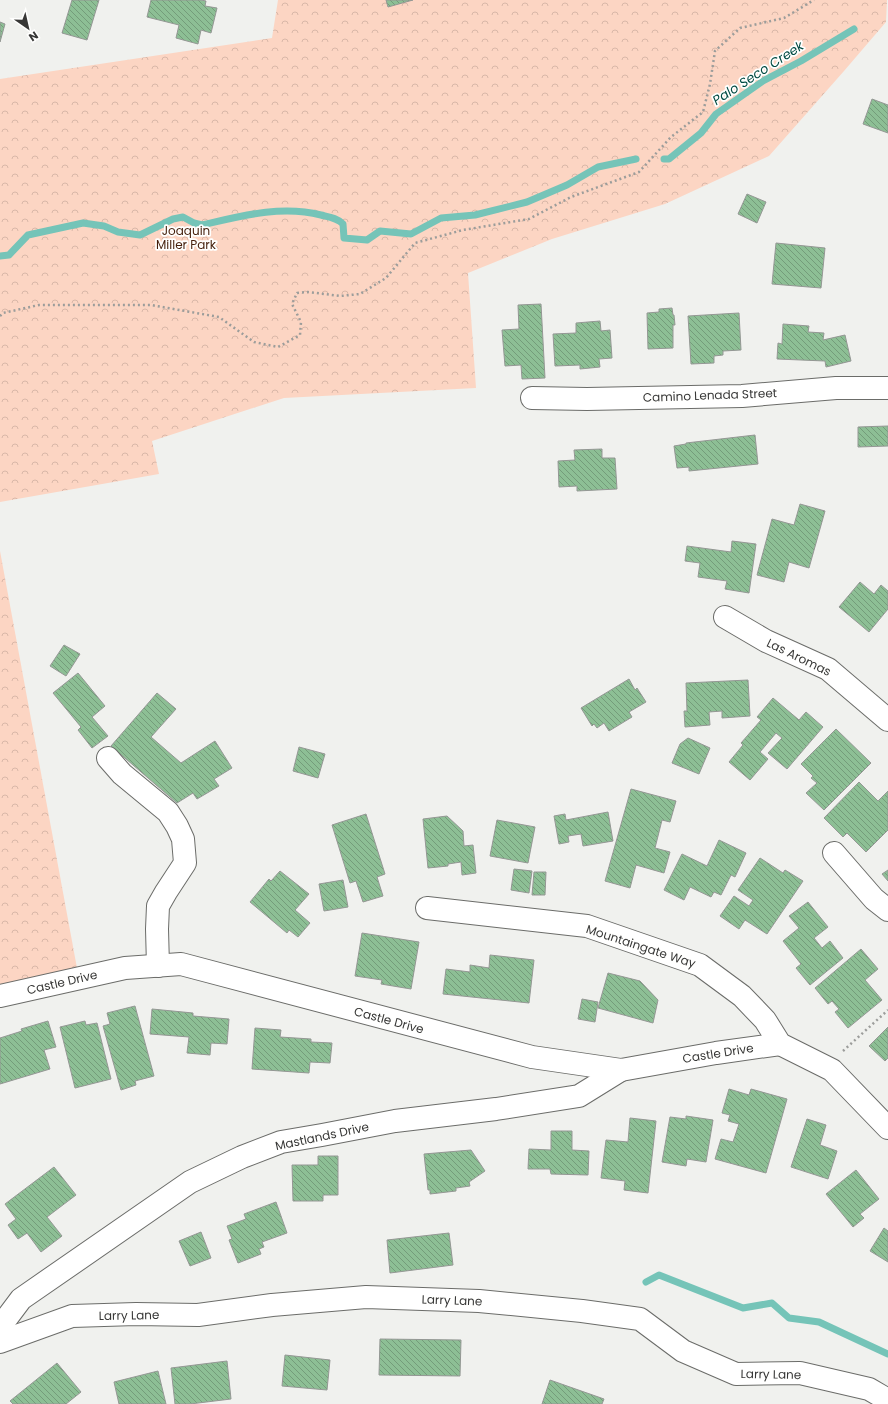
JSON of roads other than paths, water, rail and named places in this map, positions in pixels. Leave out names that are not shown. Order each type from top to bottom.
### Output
[{"type":"street","name":"Camino Lenada Street","points":[[532,398],[587,399],[742,396],[836,388],[888,388]]},
{"type":"street","name":"Las Aromas","points":[[725,616],[766,641],[828,669],[888,720]]},
{"type":"street","points":[[108,758],[122,774],[168,812],[183,839],[185,863],[158,906],[158,966]]},
{"type":"street","points":[[834,853],[874,899],[888,910]]},
{"type":"street","name":"Mountaingate Way","points":[[427,908],[587,926],[700,965],[742,996],[765,1020],[780,1044]]},
{"type":"street","name":"Castle Drive","points":[[0,996],[125,968],[181,964],[532,1057],[621,1070],[716,1052],[780,1044]]},
{"type":"street","points":[[780,1044],[832,1070],[888,1128]]},
{"type":"street","name":"Mastlands Drive","points":[[0,1327],[21,1299],[190,1182],[242,1157],[281,1142],[395,1121],[496,1109],[579,1096],[621,1070]]},
{"type":"street","name":"Larry Lane","points":[[0,1342],[72,1316],[136,1314],[198,1315],[272,1305],[366,1297],[479,1301],[574,1310],[640,1319],[683,1351],[736,1374],[800,1373],[869,1389],[888,1400]]},
{"type":"waterway","name":"Palo Seco Creek","points":[[664,159],[669,159],[701,133],[716,114],[763,81],[801,61],[854,29]]},
{"type":"waterway","name":"Palo Seco Creek","points":[[0,256],[9,255],[28,235],[83,223],[104,226],[118,232],[140,235],[173,219],[183,217],[194,223],[202,225],[246,215],[276,211],[306,212],[336,219],[343,224],[344,238],[367,240],[380,231],[411,234],[441,218],[475,215],[527,202],[567,185],[598,167],[636,159]]},
{"type":"waterway","points":[[646,1282],[659,1275],[743,1308],[772,1303],[789,1318],[819,1322],[888,1354]]},
{"type":"park label","name":"Joaquin Miller Park","points":[[186,237]]}]
